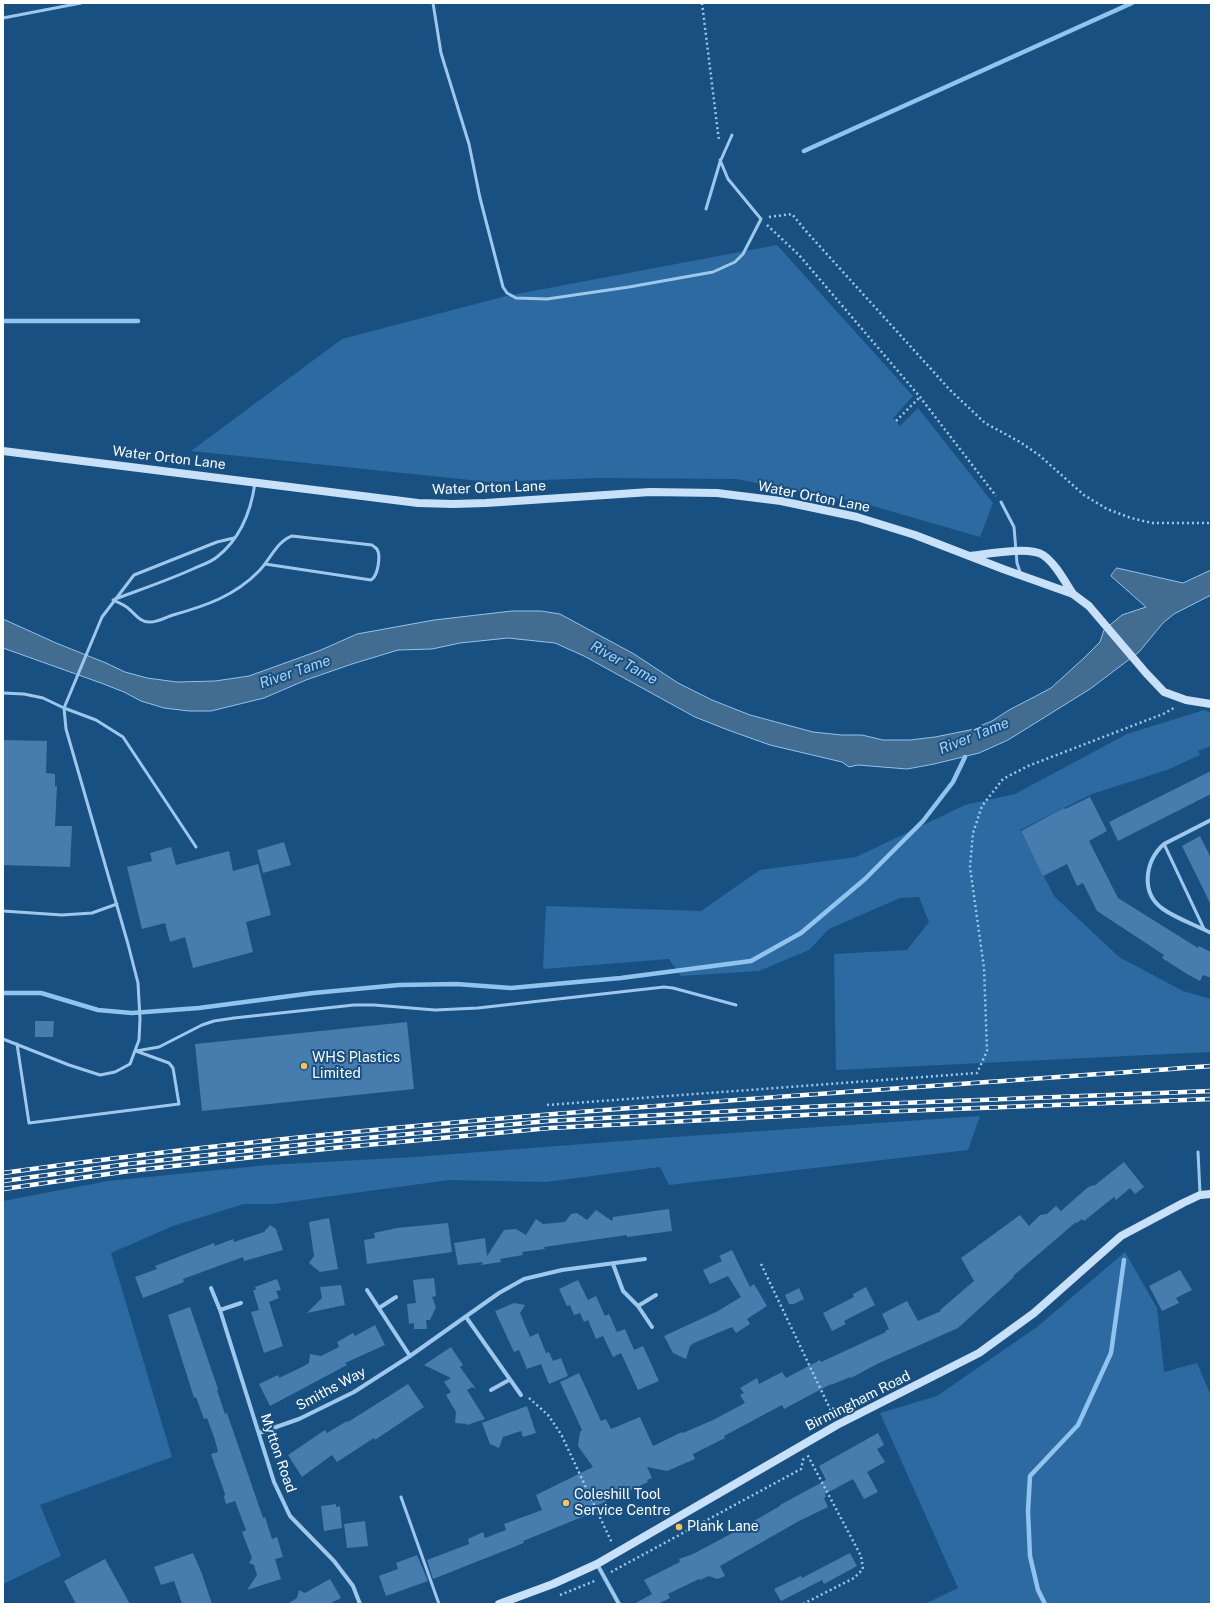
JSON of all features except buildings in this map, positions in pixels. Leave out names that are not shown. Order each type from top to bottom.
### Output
[{"type":"street","name":"Water Orton Lane","points":[[3,451],[418,502],[453,504],[562,499],[650,492],[716,493],[781,501],[857,517],[915,534],[969,556],[1073,594],[1089,606],[1164,692],[1186,700],[1211,704]]},
{"type":"street","name":"Water Orton Lane","points":[[969,556],[1016,550],[1042,554],[1051,563],[1073,594]]},
{"type":"street","points":[[1211,820],[1164,844],[1158,850],[1149,865],[1148,875],[1149,886],[1153,896],[1156,902],[1163,909],[1211,932]]},
{"type":"street","name":"Birmingham Road","points":[[499,1604],[553,1584],[597,1564],[837,1425],[978,1353],[1034,1313],[1121,1236],[1200,1195],[1211,1194]]},
{"type":"street","name":"Smiths Way","points":[[259,1433],[299,1420],[354,1392],[410,1356],[499,1293],[524,1279],[562,1270],[645,1259]]},
{"type":"street","points":[[613,1264],[623,1291],[638,1306],[652,1327]]},
{"type":"street","name":"Mytton Road","points":[[211,1288],[220,1310],[274,1482],[290,1516],[334,1561],[353,1586],[360,1604]]},
{"type":"street","points":[[367,1290],[410,1356]]},
{"type":"street","points":[[638,1306],[656,1295]]},
{"type":"street","points":[[379,1308],[396,1297]]},
{"type":"street","points":[[220,1310],[241,1303]]},
{"type":"street","points":[[466,1317],[521,1395]]},
{"type":"street","points":[[492,1390],[509,1380]]},
{"type":"street","points":[[597,1564],[619,1604]]},
{"type":"lane","points":[[3,18],[81,3]]},
{"type":"lane","points":[[433,3],[442,53],[469,144],[480,198],[503,287],[507,293],[516,298],[547,298],[629,287],[713,272],[735,262],[743,254],[761,219],[728,179],[720,161]]},
{"type":"lane","points":[[706,209],[720,161],[732,135]]},
{"type":"lane","points":[[113,600],[177,576],[216,558],[227,548],[241,529],[253,498],[256,481]]},
{"type":"lane","points":[[1001,502],[1014,527],[1017,563],[1022,576]]},
{"type":"lane","points":[[113,600],[128,608],[140,620],[150,622],[205,606],[243,586],[264,564],[284,538],[292,536],[372,545],[378,554],[377,575],[372,580],[264,564]]},
{"type":"lane","points":[[3,1039],[69,1065],[100,1075],[115,1072],[130,1064],[136,1051],[139,1040],[139,991],[117,904],[66,729],[64,708],[102,617],[113,600],[134,575],[218,542],[234,538]]},
{"type":"lane","points":[[3,693],[24,694],[43,698],[96,720],[123,736],[196,847]]},
{"type":"lane","points":[[1164,844],[1204,929]]},
{"type":"lane","points":[[3,911],[62,915],[92,913],[117,904]]},
{"type":"lane","points":[[136,1051],[159,1047],[188,1031],[214,1021],[354,1005],[374,1005],[417,1010],[452,1010],[664,987],[673,988],[736,1005]]},
{"type":"lane","points":[[17,1044],[29,1123],[178,1104],[173,1068],[169,1063],[136,1051]]},
{"type":"lane","points":[[1198,1152],[1200,1195]]},
{"type":"lane","points":[[401,1497],[439,1604]]},
{"type":"path","points":[[702,3],[718,132],[720,161]]},
{"type":"path","points":[[761,219],[792,214],[950,390],[985,423],[1020,442],[1039,455],[1084,495],[1107,509],[1138,520],[1152,523],[1211,523]]},
{"type":"path","points":[[761,219],[799,255],[920,398],[1001,502]]},
{"type":"path","points":[[896,421],[920,398]]},
{"type":"path","points":[[547,1106],[977,1072],[987,1051],[984,968],[970,867],[973,833],[982,806],[1003,779],[1028,766],[1163,714],[1186,700]]},
{"type":"path","points":[[761,1264],[837,1425]]},
{"type":"path","points":[[521,1395],[525,1394],[535,1406],[548,1416],[561,1434],[617,1552]]},
{"type":"path","points":[[802,1445],[861,1556],[863,1569],[854,1578],[803,1604]]},
{"type":"shaded area","points":[[777,245],[913,396],[893,418],[900,426],[918,408],[993,503],[980,537],[866,504],[736,479],[598,478],[489,482],[191,451],[342,339],[506,296]]},
{"type":"shaded area","points":[[1204,710],[1211,713],[1211,746],[1198,751],[1200,755],[1167,770],[1092,794],[1020,830],[1054,896],[1119,957],[1183,991],[1211,999],[1211,1052],[836,1070],[834,954],[907,950],[929,922],[919,897],[900,898],[829,929],[809,950],[759,971],[681,976],[669,959],[543,969],[546,906],[701,911],[760,870],[856,857],[965,805],[1015,794],[1127,734]]},
{"type":"shaded area","points":[[980,1116],[968,1150],[669,1185],[660,1167],[546,1182],[449,1180],[274,1204],[244,1204],[173,1226],[111,1253],[172,1457],[40,1505],[61,1556],[3,1584],[3,1201],[108,1181],[268,1165],[414,1157]]},
{"type":"shaded area","points":[[1125,1252],[1157,1308],[1164,1372],[1197,1363],[1211,1396],[1211,1604],[925,1604],[958,1588],[880,1413],[937,1396],[1037,1327]]},
{"type":"water","name":"River Tame","points":[[1117,568],[1183,583],[1211,570],[1211,595],[1174,614],[1163,623],[1139,652],[1090,689],[1008,740],[979,753],[907,769],[858,765],[849,767],[842,762],[770,745],[728,730],[695,717],[584,656],[555,643],[508,638],[460,643],[432,649],[398,650],[306,680],[264,698],[211,711],[189,711],[164,708],[141,701],[124,692],[101,683],[3,648],[3,619],[125,672],[147,678],[177,682],[215,681],[249,676],[321,650],[357,634],[434,620],[512,611],[541,611],[560,614],[634,654],[678,683],[712,700],[750,715],[813,732],[842,735],[862,735],[883,740],[910,740],[970,730],[992,721],[1009,710],[1051,688],[1100,642],[1104,630],[1122,615],[1146,607],[1111,576]]},
{"type":"waterway","points":[[804,151],[1132,3]]},
{"type":"waterway","points":[[3,321],[138,321]]},
{"type":"waterway","name":"River Tame","points":[[3,993],[41,993],[98,1010],[132,1013],[199,1008],[313,993],[399,985],[456,984],[511,988],[621,978],[751,961],[801,933],[865,879],[923,821],[953,782],[965,757]]},
{"type":"waterway","points":[[1045,1604],[1038,1590],[1030,1556],[1028,1511],[1030,1476],[1078,1425],[1111,1353],[1124,1260]]},
{"type":"railway","points":[[3,1173],[304,1137],[455,1122],[757,1098],[1211,1066]]},
{"type":"railway","points":[[3,1181],[128,1164],[334,1141],[548,1121],[825,1106],[1211,1091]]},
{"type":"railway","points":[[3,1189],[129,1171],[334,1148],[550,1128],[824,1114],[1211,1099]]},
{"type":"place","name":"WHS Plastics Limited","points":[[304,1066]]},
{"type":"place","name":"Coleshill Tool Service Centre","points":[[566,1503]]},
{"type":"place","name":"Plank Lane","points":[[679,1527]]}]
